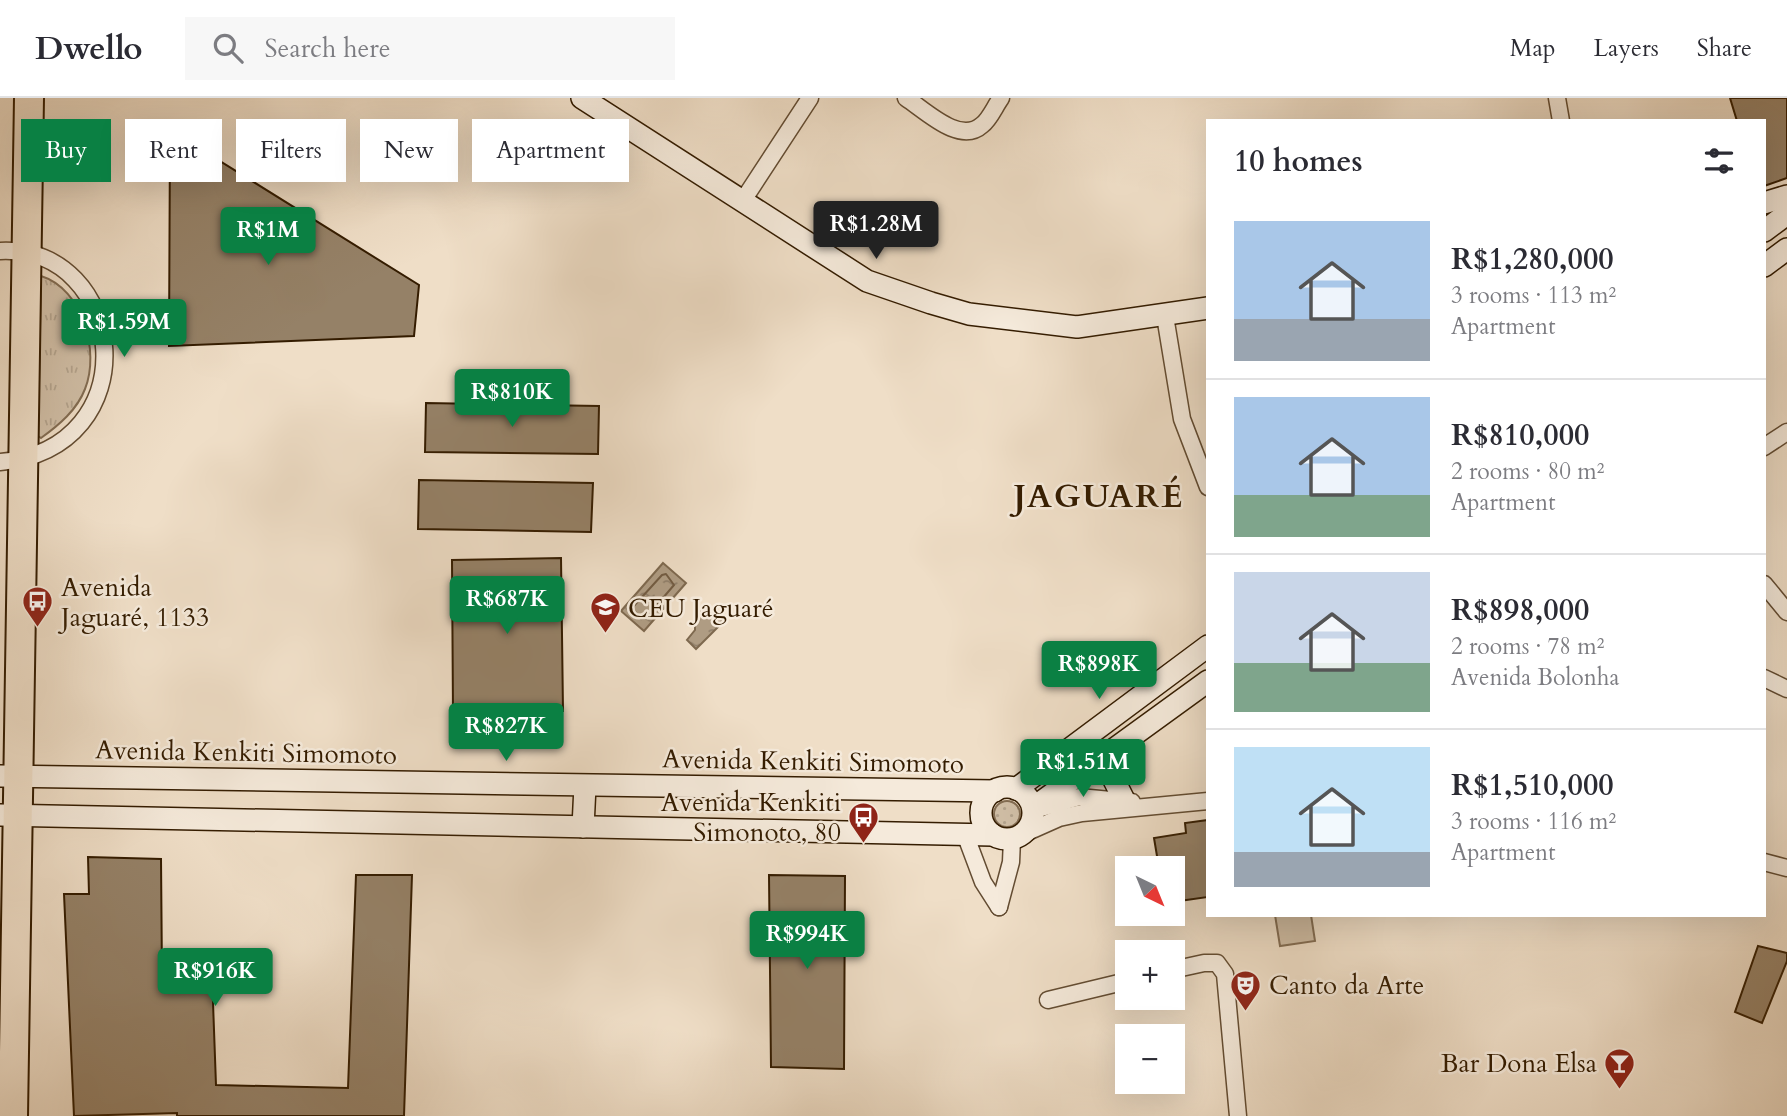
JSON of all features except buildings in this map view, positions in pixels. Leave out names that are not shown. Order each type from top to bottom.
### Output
[{"type":"highway","points":[[13,1116],[8,815],[13,253],[29,98]]},
{"type":"main road","points":[[582,98],[867,281],[969,314],[1077,327],[1206,309]]},
{"type":"main road","points":[[1766,202],[1787,196]]},
{"type":"main road","points":[[1766,230],[1785,218]]},
{"type":"main road","points":[[1766,265],[1787,249]]},
{"type":"main road","points":[[1010,836],[984,825],[984,803],[1206,647]]},
{"type":"main road","points":[[1033,809],[1206,682]]},
{"type":"main road","points":[[1107,756],[1112,778],[1124,800]]},
{"type":"main road","name":"Avenida Kenkiti Simomoto","points":[[9,776],[1005,790]]},
{"type":"main road","points":[[583,827],[585,786]]},
{"type":"main road","points":[[8,815],[1010,836],[1032,822],[1033,809],[1029,798],[1005,790]]},
{"type":"street","points":[[742,202],[810,98]]},
{"type":"street","points":[[906,98],[955,130],[965,133],[983,125],[1001,98]]},
{"type":"street","points":[[1557,98],[1561,119]]},
{"type":"street","points":[[1766,204],[1785,218]]},
{"type":"street","points":[[11,461],[56,446],[82,423],[100,392],[106,358],[101,323],[85,292],[59,268],[13,253]]},
{"type":"street","points":[[1165,316],[1182,419],[1206,482]]},
{"type":"street","points":[[1766,446],[1787,432]]},
{"type":"street","points":[[1766,586],[1787,612]]},
{"type":"street","points":[[1766,679],[1787,689]]},
{"type":"street","points":[[1033,809],[1079,797],[1124,800],[1148,806]]},
{"type":"street","points":[[965,834],[983,882],[999,906],[1011,862],[1010,836],[1068,815],[1206,801]]},
{"type":"street","points":[[1766,863],[1787,868]]},
{"type":"street","points":[[1185,967],[1204,963],[1217,963],[1223,967],[1238,1116]]},
{"type":"street","points":[[1048,1000],[1115,984]]},
{"type":"green space","points":[[41,276],[56,283],[68,294],[77,308],[89,340],[90,358],[85,389],[77,404],[61,422],[41,438],[38,436]]},
{"type":"green space","points":[[1007,801],[1016,805],[1020,814],[1016,823],[1007,827],[998,823],[994,814],[998,805]]},
{"type":"green space","points":[[1275,917],[1311,917],[1315,941],[1280,946]]},
{"type":"water","points":[[663,563],[686,583],[644,631],[621,611]]},
{"type":"water","points":[[704,605],[723,622],[696,649],[687,640],[695,630],[695,614]]},
{"type":"place","name":"Avenida Jaguaré, 1133","points":[[38,629]]},
{"type":"place","name":"CEU Jaguaré","points":[[605,635]]},
{"type":"place","name":"Avenida Kenkiti Simonoto, 80","points":[[864,844]]},
{"type":"place","name":"Canto da Arte","points":[[1246,1012]]},
{"type":"place","name":"Bar Dona Elsa","points":[[1620,1090]]},
{"type":"district","name":"JAGUARÉ","points":[[1099,495]]}]
